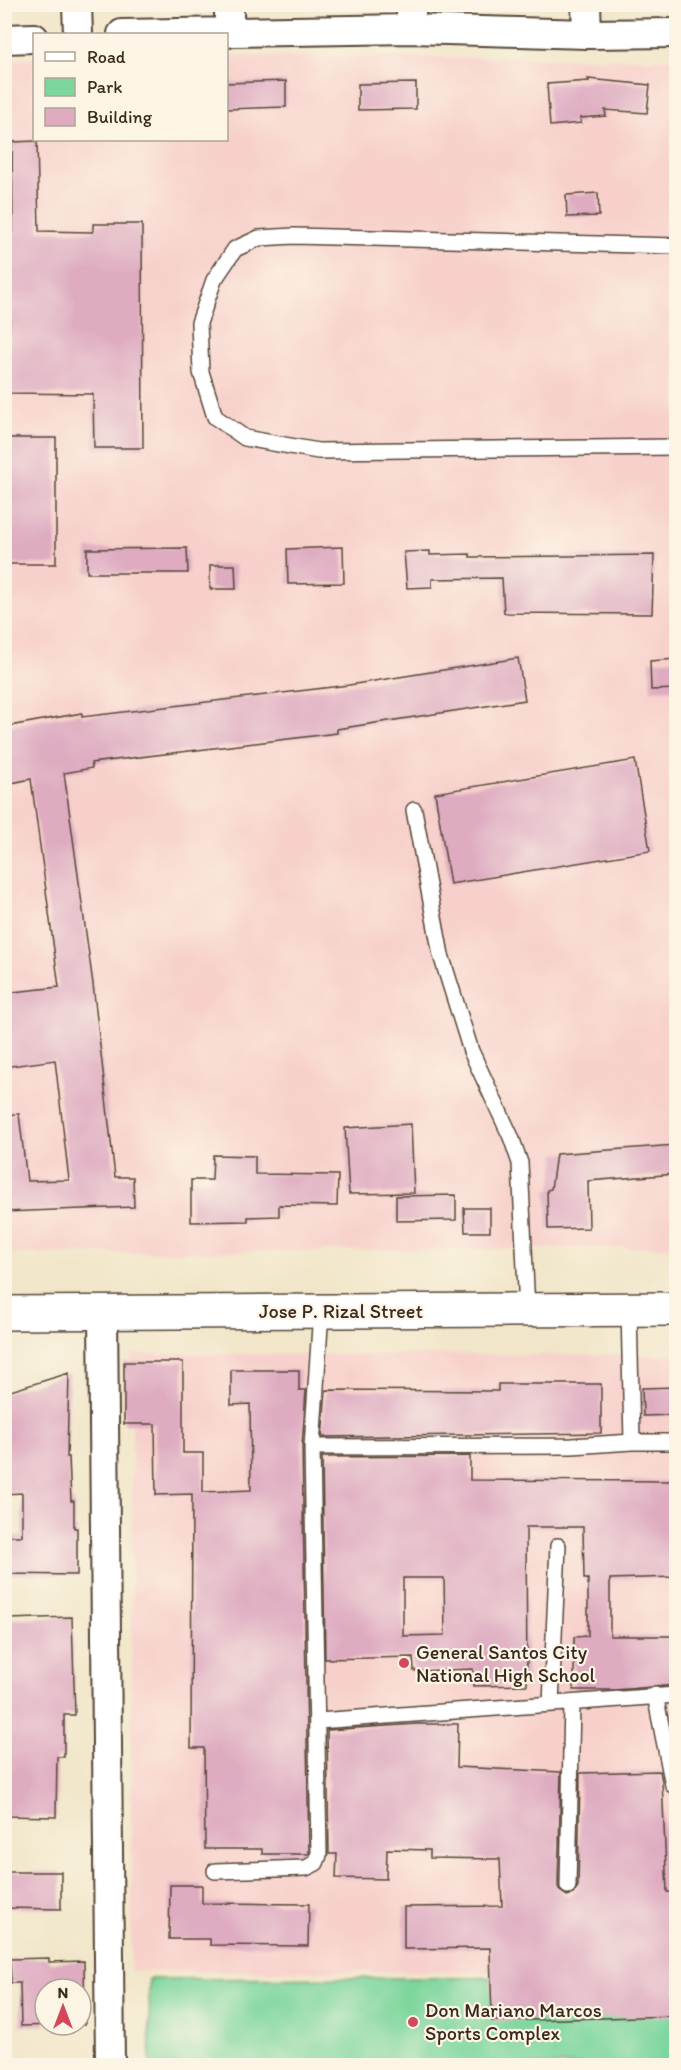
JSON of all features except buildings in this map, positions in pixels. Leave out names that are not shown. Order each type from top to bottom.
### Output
[{"type":"street","points":[[77,4],[78,33]]},
{"type":"street","points":[[229,4],[229,33],[411,17],[587,34],[676,33]]},
{"type":"street","points":[[586,4],[587,34]]},
{"type":"street","points":[[4,39],[33,38]]},
{"type":"street","name":"Jose P. Rizal Street","points":[[4,1313],[676,1309]]},
{"type":"street","points":[[103,1313],[110,2066]]},
{"type":"lane","points":[[676,246],[294,236],[259,238],[234,249],[214,280],[199,323],[201,372],[215,417],[244,438],[318,451],[676,447]]},
{"type":"lane","points":[[414,810],[441,955],[471,1051],[511,1137],[520,1163],[527,1310]]},
{"type":"lane","points":[[629,1309],[632,1442]]},
{"type":"lane","points":[[215,1871],[306,1868],[316,1863],[319,1855],[312,1448],[321,1311]]},
{"type":"lane","points":[[312,1448],[572,1446],[676,1442]]},
{"type":"lane","points":[[551,1704],[558,1546]]},
{"type":"lane","points":[[655,1695],[673,1785],[676,1786]]},
{"type":"lane","points":[[318,1721],[676,1695]]},
{"type":"lane","points":[[568,1886],[573,1704]]},
{"type":"shaded area","points":[[228,56],[676,59],[676,1247],[5,1254],[5,60],[33,58],[33,141],[228,141]]},
{"type":"shaded area","name":"General Santos City National High School","points":[[132,1354],[676,1355],[676,1972],[131,1971]]},
{"type":"green space","name":"Don Mariano Marcos Sports Complex","points":[[676,1977],[676,2065],[150,2065],[149,1979]]},
{"type":"place","name":"General Santos City National High School","points":[[404,1663]]},
{"type":"place","name":"Don Mariano Marcos Sports Complex","points":[[413,2022]]}]
